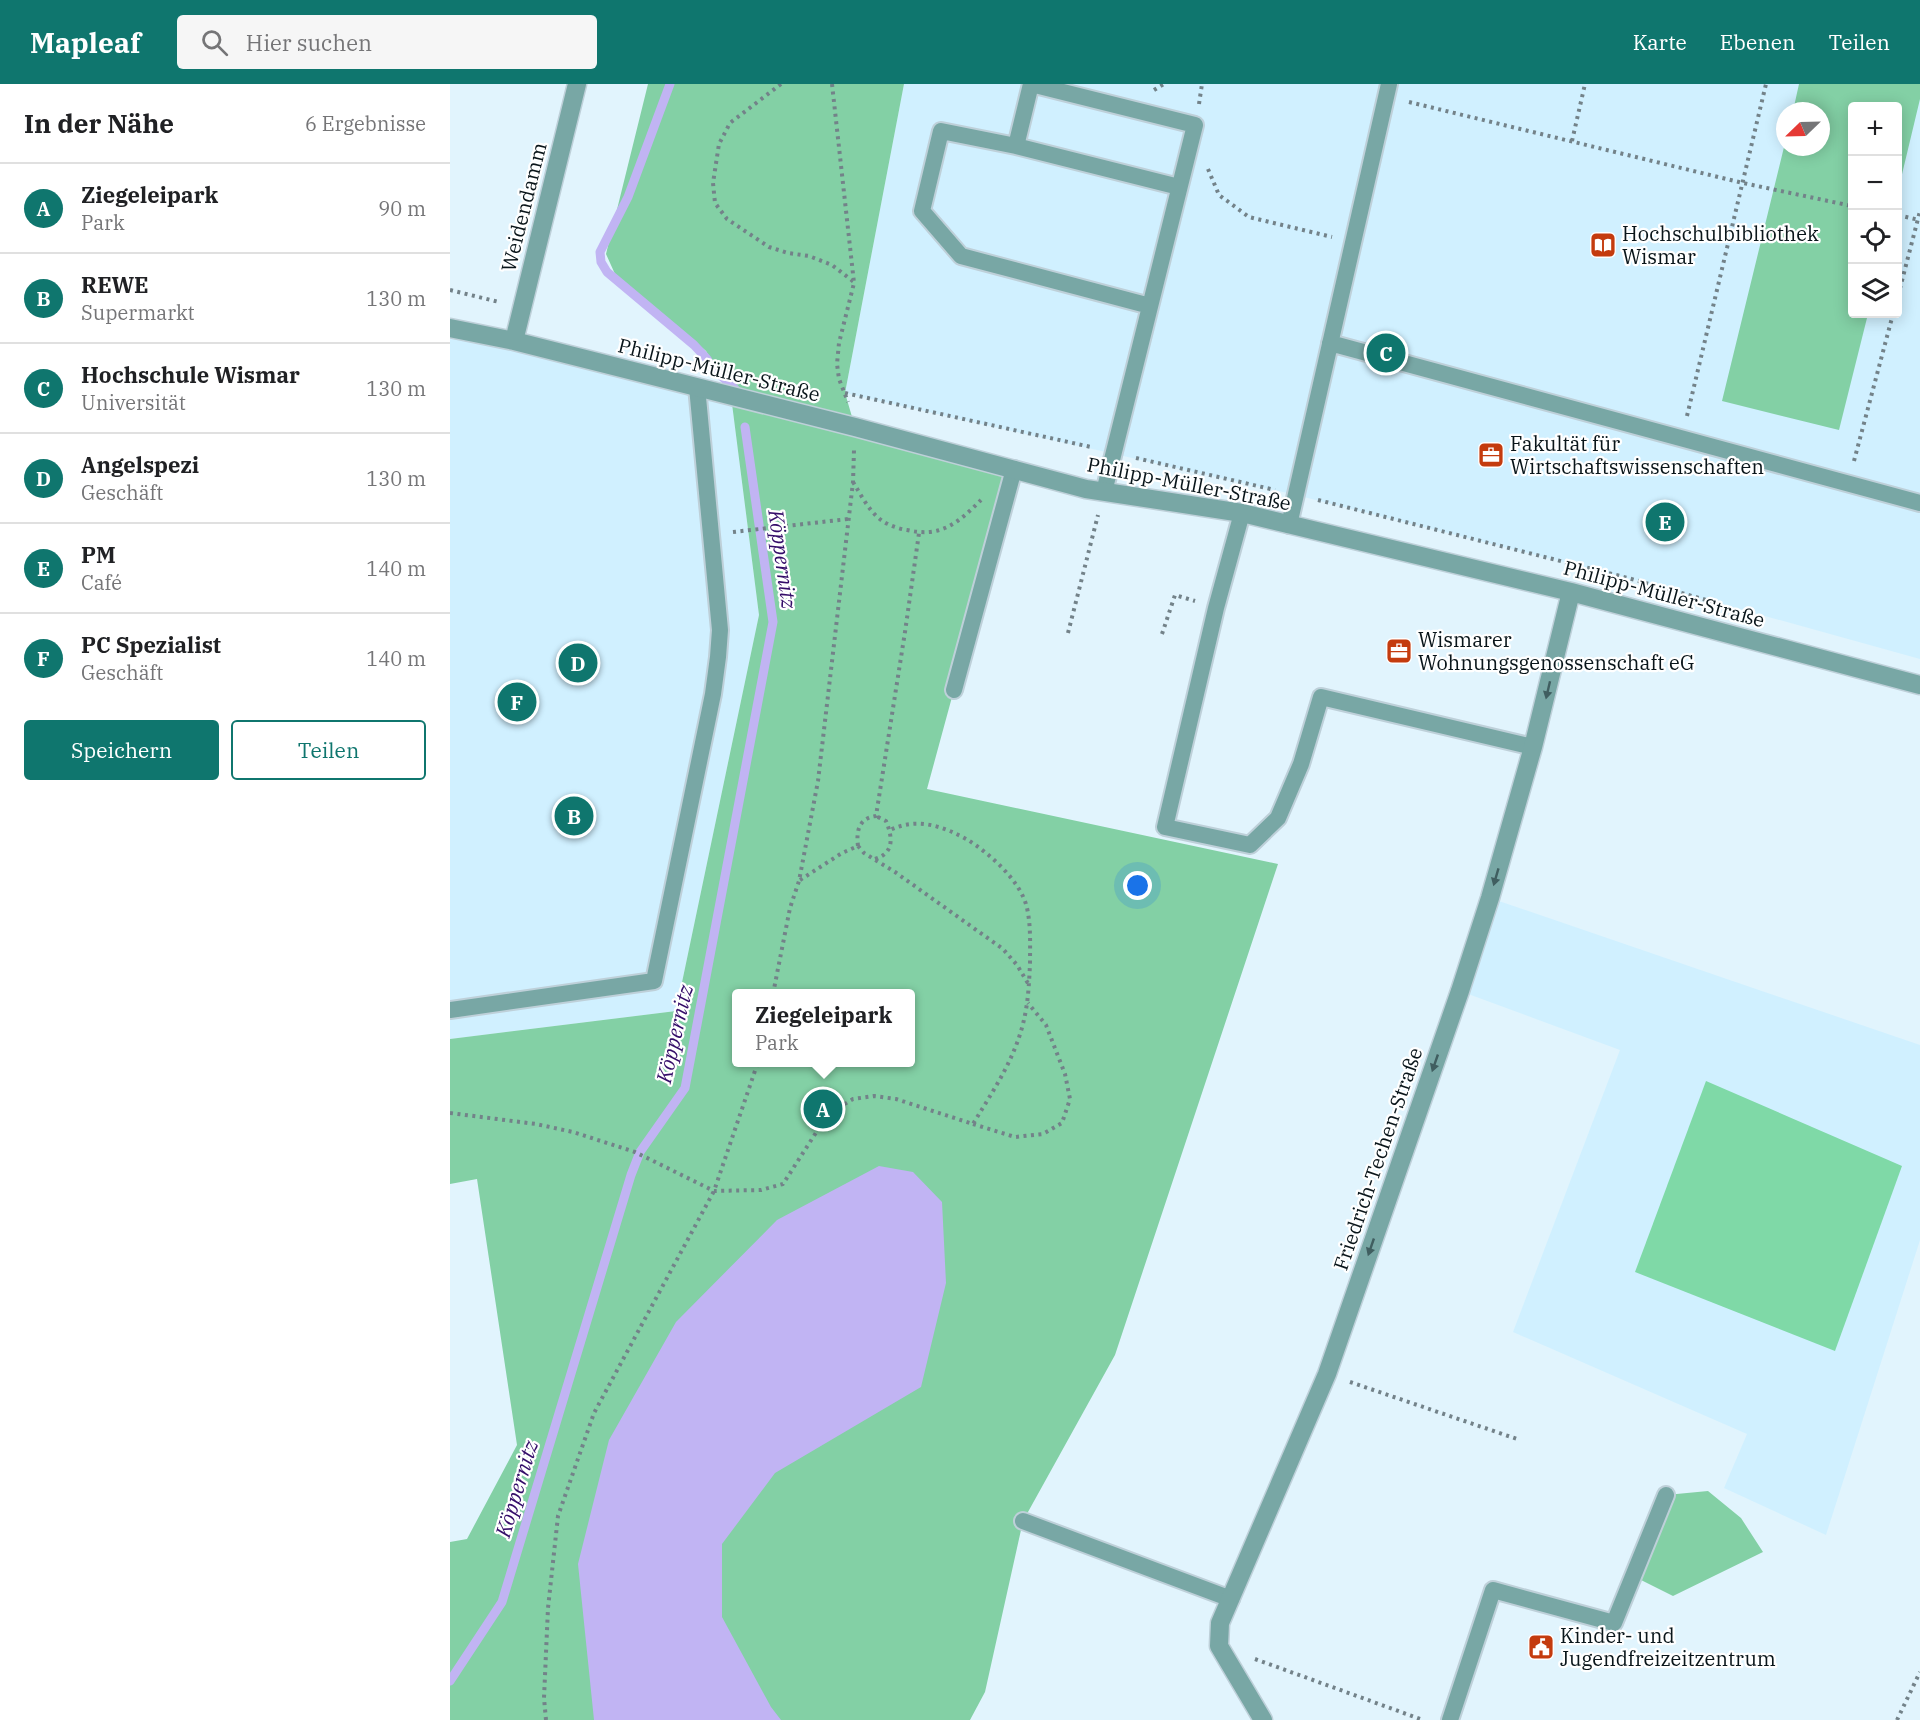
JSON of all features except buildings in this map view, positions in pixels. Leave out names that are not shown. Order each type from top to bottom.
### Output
[{"type":"street","name":"Weidendamm","points":[[514,341],[577,84]]},
{"type":"street","name":"Philipp-Müller-Straße","points":[[450,328],[514,341],[1104,492],[1242,513],[1571,592],[1920,685]]},
{"type":"street","name":"Friedrich-Techen-Straße","points":[[1219,1646],[1220,1623],[1327,1374],[1460,991],[1490,898],[1533,747],[1571,592]]},
{"type":"street","points":[[1219,1646],[1263,1720]]},
{"type":"lane","points":[[1016,146],[1031,84],[1195,125],[1104,492]]},
{"type":"lane","points":[[1289,525],[1388,90]]},
{"type":"lane","points":[[1150,306],[962,256],[922,211],[941,131],[1016,146],[1179,187]]},
{"type":"lane","points":[[1330,343],[1920,503]]},
{"type":"lane","points":[[450,1010],[654,981],[713,694],[720,630],[697,387]]},
{"type":"lane","points":[[954,690],[1014,469]]},
{"type":"lane","points":[[1242,513],[1216,608],[1165,827],[1250,845],[1278,818],[1301,764],[1321,697],[1533,747]]},
{"type":"lane","points":[[1450,1720],[1493,1590],[1614,1623],[1666,1495]]},
{"type":"lane","points":[[1023,1521],[1231,1599]]},
{"type":"path","points":[[781,84],[730,123],[719,144],[713,183],[715,203],[727,219],[769,247],[809,256],[832,265],[854,283]]},
{"type":"path","points":[[774,989],[790,908],[799,881],[818,781],[852,482],[855,427],[839,379],[837,364],[839,343],[854,283],[832,84]]},
{"type":"path","points":[[1195,125],[1202,84]]},
{"type":"path","points":[[1572,141],[1585,84]]},
{"type":"path","points":[[1682,437],[1767,84]]},
{"type":"path","points":[[1388,90],[1572,141],[1743,183],[1848,205]]},
{"type":"path","points":[[1208,168],[1219,195],[1249,217],[1353,242]]},
{"type":"path","points":[[1902,282],[1920,211]]},
{"type":"path","points":[[1902,216],[1919,220]]},
{"type":"path","points":[[450,290],[523,309]]},
{"type":"path","points":[[1849,483],[1892,318]]},
{"type":"path","points":[[852,482],[866,504],[882,521],[900,529],[919,533],[940,531],[961,520],[984,498]]},
{"type":"path","points":[[1068,633],[1099,511]]},
{"type":"path","points":[[750,530],[848,519]]},
{"type":"path","points":[[876,816],[919,533]]},
{"type":"path","points":[[1162,634],[1175,595],[1216,608]]},
{"type":"path","points":[[874,859],[882,857],[888,851],[892,839],[886,821],[876,816],[869,816],[859,825],[857,835],[858,846],[864,853],[1003,949],[1017,965],[1029,985]]},
{"type":"path","points":[[890,830],[911,823],[927,824],[955,833],[980,848],[999,864],[1027,906],[1030,935],[1029,985],[1028,1003],[1021,1032],[1007,1067],[973,1124]]},
{"type":"path","points":[[799,881],[842,853],[858,846]]},
{"type":"path","points":[[450,1113],[536,1124],[573,1132],[650,1158],[714,1191],[760,1190],[783,1184],[828,1114],[853,1099],[874,1096],[896,1099],[1015,1137],[1043,1134],[1062,1123],[1070,1100],[1065,1074],[1046,1025],[1028,1003]]},
{"type":"path","points":[[546,1720],[544,1698],[548,1608],[558,1516],[594,1413],[714,1191],[756,1067]]},
{"type":"path","points":[[1327,1374],[1520,1440]]},
{"type":"path","points":[[1219,1646],[1423,1720]]},
{"type":"path","points":[[1897,1720],[1920,1672]]},
{"type":"shaded area","points":[[904,84],[1920,84],[1920,659],[1628,578],[1296,495],[845,393]]},
{"type":"shaded area","points":[[450,328],[731,396],[759,615],[676,1011],[450,1039]]},
{"type":"shaded area","points":[[1490,898],[1920,1045],[1920,1240],[1826,1535],[1724,1488],[1747,1434],[1513,1332],[1620,1050],[1460,991]]},
{"type":"shaded area","points":[[879,1166],[913,1172],[942,1202],[946,1283],[921,1387],[775,1473],[722,1544],[722,1617],[771,1707],[781,1720],[594,1720],[578,1564],[609,1440],[676,1322],[777,1220]]},
{"type":"green space","points":[[648,84],[904,84],[845,393],[855,427],[1014,469],[927,789],[1278,864],[1115,1355],[1023,1521],[985,1692],[970,1720],[450,1720],[450,1542],[467,1539],[517,1445],[477,1179],[450,1184],[450,1039],[676,1011],[759,615],[731,396],[706,351],[615,274],[606,254]]},
{"type":"green space","points":[[1799,84],[1920,84],[1920,99],[1902,174],[1902,102],[1848,102],[1848,318],[1867,318],[1839,430],[1722,401],[1782,156],[1830,156],[1830,102],[1795,102]]},
{"type":"green space","points":[[1706,1081],[1902,1166],[1835,1351],[1635,1272]]},
{"type":"green space","points":[[1708,1491],[1741,1518],[1763,1552],[1673,1596],[1633,1576],[1666,1495]]},
{"type":"waterway","name":"Köppernitz","points":[[670,84],[628,197],[600,252],[601,262],[607,272],[694,345],[711,366],[737,391]]},
{"type":"waterway","name":"Köppernitz","points":[[450,1681],[502,1602],[631,1175],[640,1152],[685,1088],[773,622],[745,427]]},
{"type":"place","name":"Hochschulbibliothek Wismar","points":[[1603,245]]},
{"type":"place","name":"Hochschule Wismar","points":[[1386,353]]},
{"type":"place","name":"Fakultät für Wirtschaftswissenschaften","points":[[1491,455]]},
{"type":"place","name":"PM","points":[[1665,522]]},
{"type":"place","name":"Wismarer Wohnungsgenossenschaft eG","points":[[1399,651]]},
{"type":"place","name":"Angelspezi","points":[[578,663]]},
{"type":"place","name":"PC Spezialist","points":[[517,702]]},
{"type":"place","name":"REWE","points":[[574,816]]},
{"type":"place","name":"Ziegeleipark","points":[[823,1109]]},
{"type":"place","name":"Kinder- und Jugendfreizeitzentrum","points":[[1541,1647]]}]
